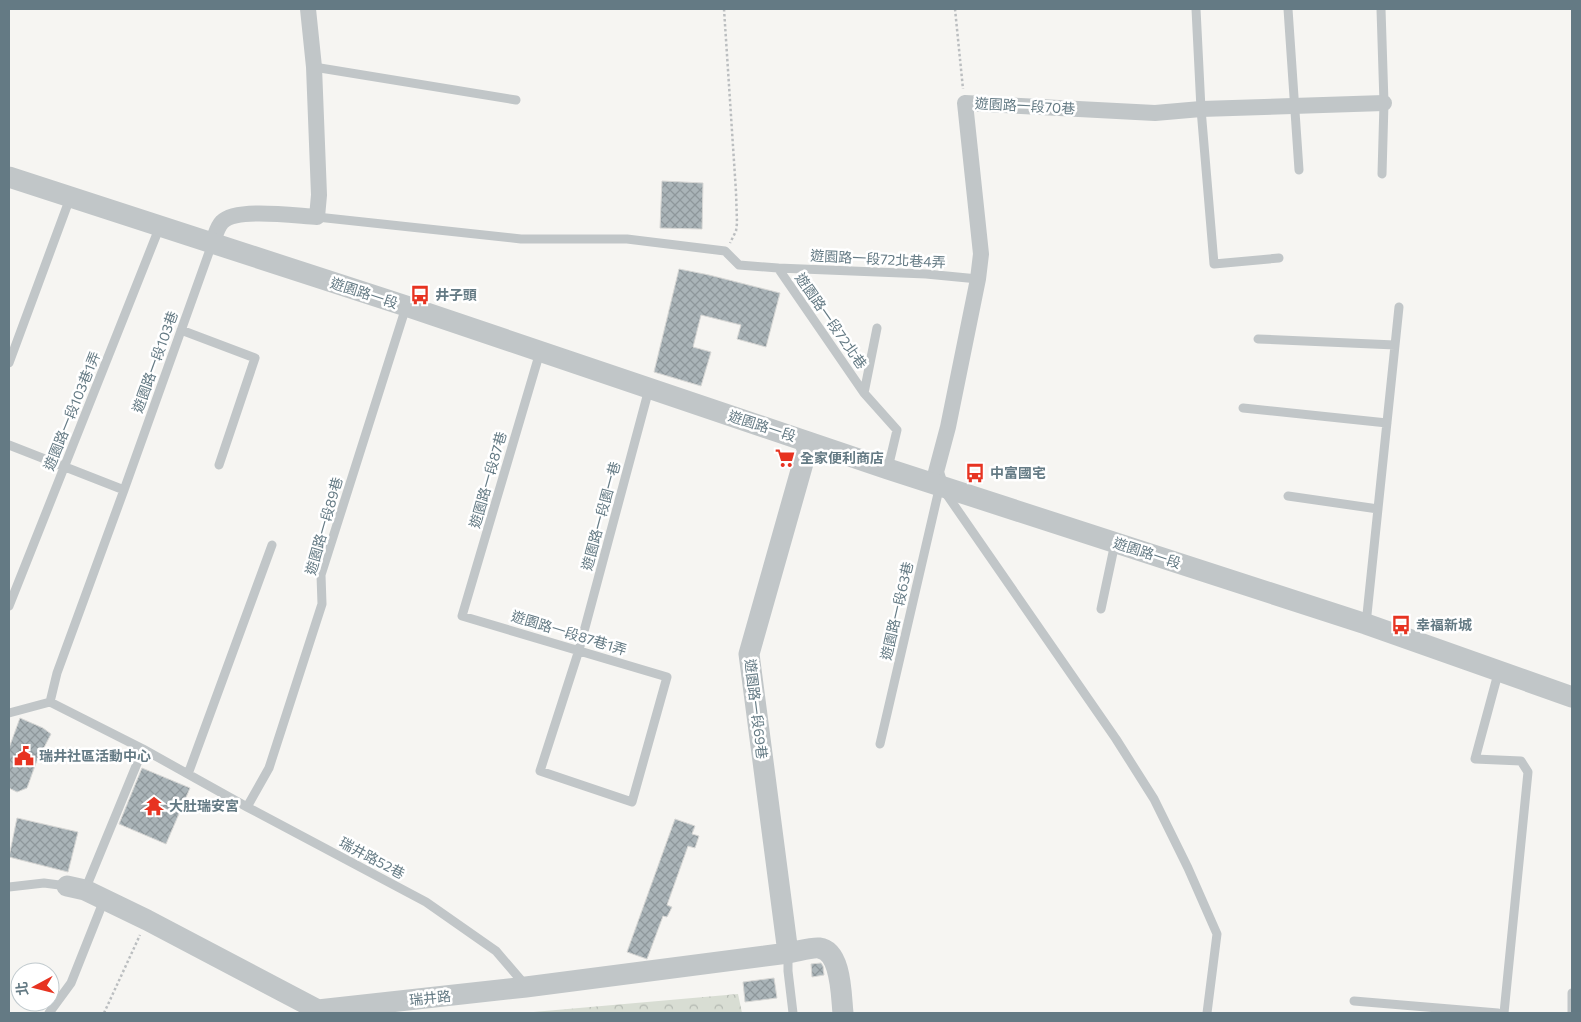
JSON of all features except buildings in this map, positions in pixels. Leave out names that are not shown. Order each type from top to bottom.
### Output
[{"type":"street","points":[[212,243],[222,222],[236,215],[248,213],[317,217],[319,194],[314,68],[308,9]]},
{"type":"street","name":"遊園路一段70巷","points":[[940,485],[936,472],[948,427],[978,279],[981,254],[965,103],[1155,113],[1202,109],[1384,103]]},
{"type":"street","name":"遊園路一段","points":[[9,179],[406,306],[888,469],[1366,624],[1572,697]]},
{"type":"street","name":"遊園路一段69巷","points":[[788,953],[749,654],[809,442]]},
{"type":"street","name":"瑞井路","points":[[76,888],[147,920],[318,1010],[526,987],[819,948],[830,953],[837,966],[843,1013]]},
{"type":"lane","points":[[1196,9],[1214,264],[1279,258]]},
{"type":"lane","points":[[1288,9],[1299,170]]},
{"type":"lane","points":[[1381,9],[1384,103],[1382,174]]},
{"type":"lane","points":[[314,68],[516,100]]},
{"type":"lane","points":[[9,363],[70,197]]},
{"type":"lane","points":[[317,217],[521,239],[627,239],[725,252]]},
{"type":"lane","name":"遊園路一段103巷1弄","points":[[9,606],[160,226]]},
{"type":"lane","name":"遊園路一段103巷","points":[[50,702],[57,673],[212,243]]},
{"type":"lane","name":"遊園路一段72北巷","points":[[725,252],[739,265],[778,268],[864,393],[897,430],[888,469]]},
{"type":"lane","name":"遊園路一段72北巷4弄","points":[[778,268],[926,274],[978,279]]},
{"type":"lane","name":"遊園路一段89巷","points":[[247,807],[269,768],[322,604],[321,575],[406,306]]},
{"type":"lane","points":[[1366,624],[1399,307]]},
{"type":"lane","points":[[864,393],[878,328]]},
{"type":"lane","points":[[181,330],[255,358],[219,465]]},
{"type":"lane","points":[[1258,338],[1395,345]]},
{"type":"lane","name":"遊園路一段87巷","points":[[462,616],[540,352]]},
{"type":"lane","name":"遊園路一段園一巷","points":[[649,389],[579,650],[540,771],[632,802],[667,677]]},
{"type":"lane","points":[[1243,408],[1387,423]]},
{"type":"lane","points":[[9,445],[124,490]]},
{"type":"lane","points":[[940,485],[1116,739],[1154,799],[1188,868],[1217,934],[1207,1013]]},
{"type":"lane","name":"遊園路一段63巷","points":[[880,744],[940,485]]},
{"type":"lane","points":[[1288,496],[1378,509]]},
{"type":"lane","points":[[1101,609],[1115,543]]},
{"type":"lane","points":[[188,774],[272,545]]},
{"type":"lane","name":"遊園路一段87巷1弄","points":[[462,616],[667,677]]},
{"type":"lane","points":[[1499,670],[1475,759],[1521,761],[1528,772],[1504,1013]]},
{"type":"lane","points":[[9,713],[50,702]]},
{"type":"lane","name":"瑞井路52巷","points":[[50,702],[143,749],[247,807],[426,902],[496,951],[526,987]]},
{"type":"lane","points":[[76,888],[143,749]]},
{"type":"lane","name":"瑞井路","points":[[9,887],[44,884],[76,888]]},
{"type":"lane","points":[[49,1013],[71,983],[104,900]]},
{"type":"lane","points":[[788,953],[793,1013]]},
{"type":"lane","points":[[1572,993],[1572,1013]]},
{"type":"lane","points":[[1354,1001],[1498,1013]]},
{"type":"path","points":[[724,9],[737,223],[736,231],[725,252]]},
{"type":"path","points":[[955,9],[965,103]]},
{"type":"path","points":[[104,1013],[147,920]]},
{"type":"green space","points":[[738,994],[742,1013],[522,1013]]},
{"type":"place","name":"井子頭","points":[[420,295]]},
{"type":"place","name":"全家便利商店","points":[[785,458]]},
{"type":"place","name":"中富國宅","points":[[975,473]]},
{"type":"place","name":"幸福新城","points":[[1401,625]]},
{"type":"place","name":"瑞井社區活動中心","points":[[24,756]]},
{"type":"place","name":"大肚瑞安宮","points":[[154,806]]}]
